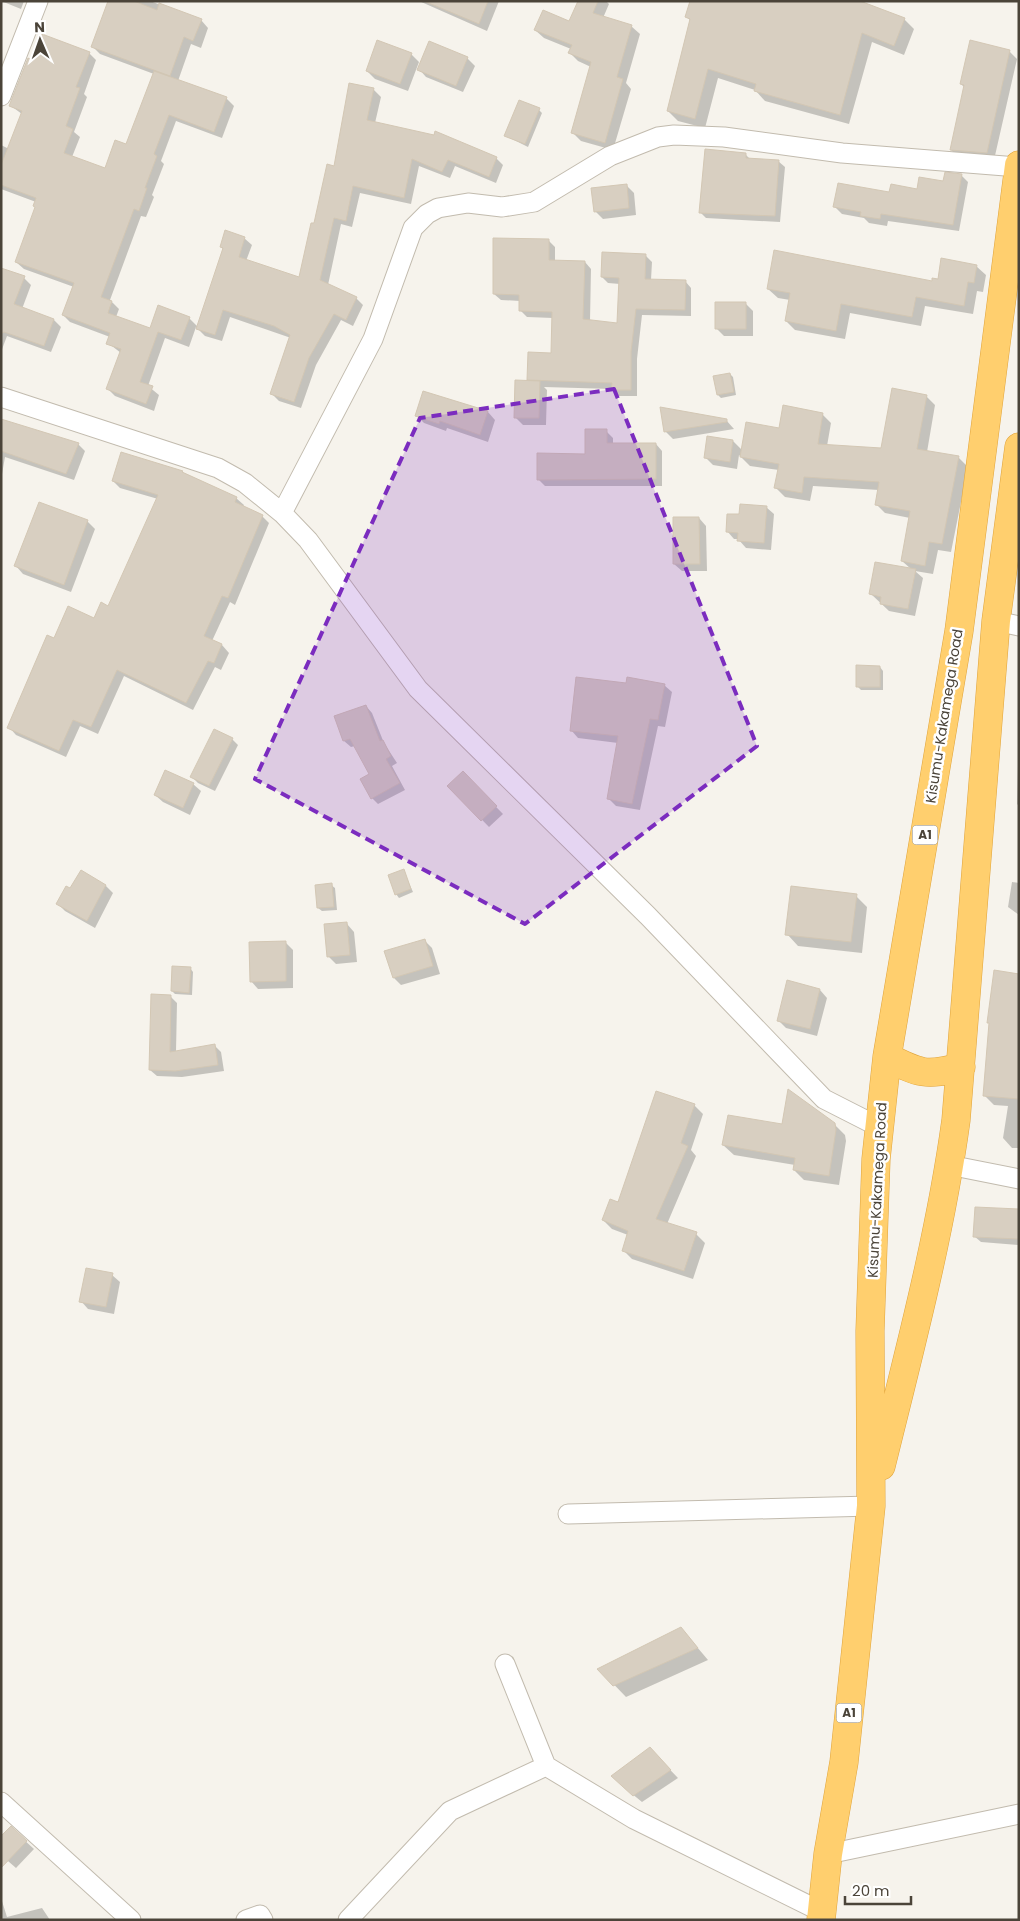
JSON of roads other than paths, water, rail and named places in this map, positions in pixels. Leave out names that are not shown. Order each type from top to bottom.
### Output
[{"type":"highway","name":"Kisumu-Kakamega Road","points":[[822,1916],[828,1854],[844,1762],[871,1506],[870,1331],[879,1127],[887,1057],[959,632],[1019,166]]},
{"type":"highway","name":"Kisumu-Kakamega Road","points":[[871,1506],[913,1336],[950,1165],[1007,624],[1019,447]]},
{"type":"highway","points":[[887,1057],[923,1073],[935,1073],[961,1067]]},
{"type":"street","points":[[1,96],[38,1]]},
{"type":"street","points":[[282,513],[373,340],[413,228],[426,214],[438,208],[468,203],[502,207],[534,202],[610,156],[658,137],[674,135],[690,134],[842,153],[1019,166]]},
{"type":"street","points":[[1,396],[218,468],[245,483],[282,513],[308,540],[418,689],[648,916],[824,1099],[879,1127]]},
{"type":"street","points":[[950,1165],[1019,1179]]},
{"type":"street","points":[[568,1514],[871,1506]]},
{"type":"street","points":[[505,1664],[546,1766],[634,1819],[822,1916]]},
{"type":"street","points":[[348,1920],[450,1811],[546,1766]]},
{"type":"street","points":[[1,1802],[131,1920]]},
{"type":"street","points":[[828,1854],[1019,1814]]},
{"type":"street","points":[[246,1920],[260,1915],[263,1920]]}]
